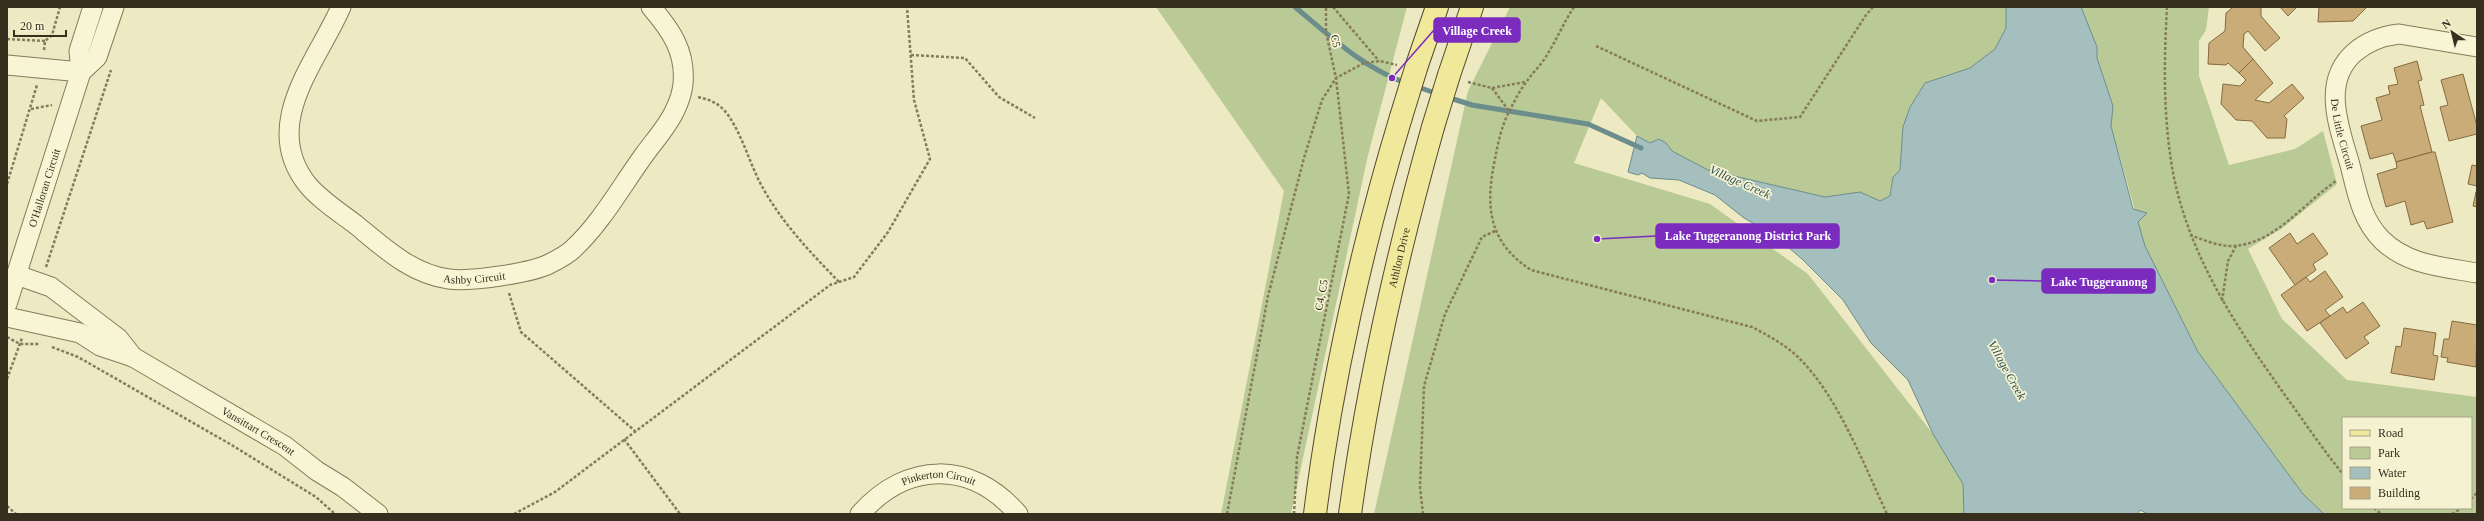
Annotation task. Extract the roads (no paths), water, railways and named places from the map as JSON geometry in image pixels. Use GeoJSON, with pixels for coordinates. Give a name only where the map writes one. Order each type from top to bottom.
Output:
{"type":"FeatureCollection","features":[{"type":"Feature","properties":{"kind":"main road"},"geometry":{"type":"LineString","coordinates":[[1315,514],[1336,390],[1360,271],[1401,116],[1437,7]]}},
{"type":"Feature","properties":{"kind":"main road","name":"Athllon Drive"},"geometry":{"type":"LineString","coordinates":[[1350,514],[1358,455],[1385,310],[1407,218],[1449,75],[1472,7]]}},
{"type":"Feature","properties":{"kind":"main road"},"geometry":{"type":"LineString","coordinates":[[1358,455],[1365,514]]}},
{"type":"Feature","properties":{"kind":"street","name":"O'Halloran Circuit"},"geometry":{"type":"LineString","coordinates":[[7,304],[82,72],[79,50],[93,7]]}},
{"type":"Feature","properties":{"kind":"street","name":"O'Halloran Circuit"},"geometry":{"type":"LineString","coordinates":[[82,72],[97,57],[114,7]]}},
{"type":"Feature","properties":{"kind":"street","name":"Ashby Circuit"},"geometry":{"type":"LineString","coordinates":[[342,7],[328,37],[296,92],[290,116],[291,152],[307,184],[398,259],[423,272],[448,279],[461,280],[522,272],[548,265],[571,251],[590,231],[674,112],[682,93],[682,61],[680,50],[668,26],[651,7]]}},
{"type":"Feature","properties":{"kind":"street","name":"De Little Circuit"},"geometry":{"type":"LineString","coordinates":[[2477,47],[2399,34],[2388,35],[2367,42],[2350,57],[2337,79],[2335,88],[2336,115],[2361,209],[2381,239],[2400,254],[2420,263],[2477,273]]}},
{"type":"Feature","properties":{"kind":"street"},"geometry":{"type":"LineString","coordinates":[[7,65],[82,72]]}},
{"type":"Feature","properties":{"kind":"street","name":"Vansittart Crescent"},"geometry":{"type":"LineString","coordinates":[[17,275],[51,287],[118,338],[133,357]]}},
{"type":"Feature","properties":{"kind":"street","name":"Vansittart Crescent"},"geometry":{"type":"LineString","coordinates":[[7,317],[80,333],[100,346],[133,357],[286,446],[317,471],[343,487],[378,514]]}},
{"type":"Feature","properties":{"kind":"street","name":"Pinkerton Circuit"},"geometry":{"type":"LineString","coordinates":[[860,514],[888,488],[912,477],[938,473],[976,480],[1004,498],[1018,514]]}},
{"type":"Feature","properties":{"kind":"water"},"geometry":{"type":"Polygon","coordinates":[[[2006,7],[2081,7],[2097,47],[2097,58],[2113,106],[2111,126],[2133,209],[2147,213],[2138,222],[2145,246],[2198,352],[2303,494],[2324,514],[2148,514],[2140,510],[2137,514],[1964,514],[1963,484],[1933,434],[1908,380],[1871,343],[1843,300],[1802,259],[1774,235],[1744,218],[1715,195],[1679,180],[1650,178],[1642,173],[1638,175],[1628,172],[1637,136],[1650,143],[1659,139],[1666,143],[1672,151],[1708,170],[1825,197],[1860,192],[1880,201],[1890,196],[1893,177],[1900,170],[1903,127],[1910,107],[1925,83],[1970,68],[1995,49],[2006,28],[2006,7]]]}},
{"type":"Feature","properties":{"kind":"waterway","name":"Village Creek"},"geometry":{"type":"LineString","coordinates":[[1295,7],[1334,40],[1361,60],[1390,77],[1406,83]]}},
{"type":"Feature","properties":{"kind":"waterway","name":"Village Creek"},"geometry":{"type":"LineString","coordinates":[[1415,86],[1438,94]]}},
{"type":"Feature","properties":{"kind":"waterway","name":"Village Creek"},"geometry":{"type":"LineString","coordinates":[[1447,97],[1472,105],[1588,124],[1641,148]]}},
{"type":"Feature","properties":{"kind":"place","name":"Village Creek"},"geometry":{"type":"Point","coordinates":[1392,78]}},
{"type":"Feature","properties":{"kind":"place","name":"Lake Tuggeranong District Park"},"geometry":{"type":"Point","coordinates":[1597,239]}},
{"type":"Feature","properties":{"kind":"place","name":"Lake Tuggeranong"},"geometry":{"type":"Point","coordinates":[1992,280]}}]}
